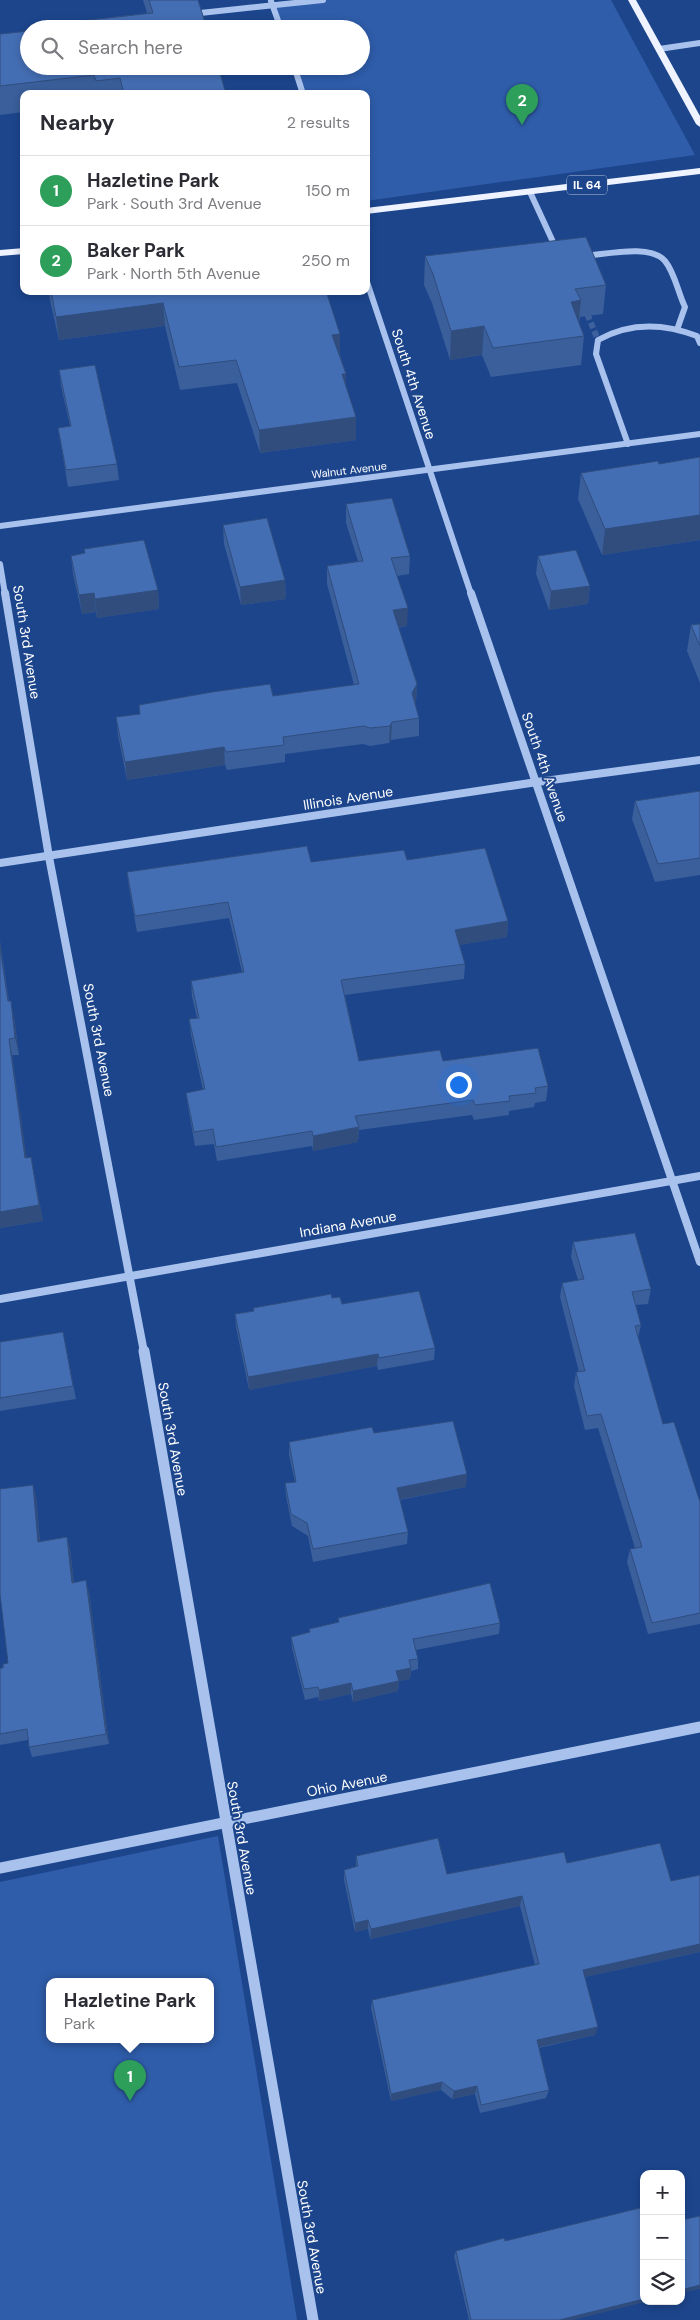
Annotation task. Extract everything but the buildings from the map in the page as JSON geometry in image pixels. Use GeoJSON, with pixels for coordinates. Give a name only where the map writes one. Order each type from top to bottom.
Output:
{"type":"FeatureCollection","features":[{"type":"Feature","properties":{"kind":"main road"},"geometry":{"type":"LineString","coordinates":[[632,0],[700,124]]}},
{"type":"Feature","properties":{"kind":"main road","name":"IL 64"},"geometry":{"type":"LineString","coordinates":[[370,211],[700,171]]}},
{"type":"Feature","properties":{"kind":"main road"},"geometry":{"type":"LineString","coordinates":[[0,253],[20,251]]}},
{"type":"Feature","properties":{"kind":"street"},"geometry":{"type":"LineString","coordinates":[[188,14],[272,3],[323,0]]}},
{"type":"Feature","properties":{"kind":"street"},"geometry":{"type":"LineString","coordinates":[[272,3],[278,20]]}},
{"type":"Feature","properties":{"kind":"street"},"geometry":{"type":"LineString","coordinates":[[660,49],[700,43]]}},
{"type":"Feature","properties":{"kind":"street"},"geometry":{"type":"LineString","coordinates":[[297,75],[303,90]]}},
{"type":"Feature","properties":{"kind":"street"},"geometry":{"type":"LineString","coordinates":[[530,192],[554,244],[564,256]]}},
{"type":"Feature","properties":{"kind":"street"},"geometry":{"type":"LineString","coordinates":[[574,256],[594,256],[628,251],[653,253],[664,259],[684,307],[678,327]]}},
{"type":"Feature","properties":{"kind":"street","name":"South 4th Avenue"},"geometry":{"type":"LineString","coordinates":[[370,292],[700,1262]]}},
{"type":"Feature","properties":{"kind":"street"},"geometry":{"type":"LineString","coordinates":[[628,444],[596,354],[598,340],[612,330],[651,325],[678,327],[697,336],[700,342]]}},
{"type":"Feature","properties":{"kind":"street","name":"Walnut Avenue"},"geometry":{"type":"LineString","coordinates":[[0,526],[700,434]]}},
{"type":"Feature","properties":{"kind":"street","name":"South 3rd Avenue"},"geometry":{"type":"LineString","coordinates":[[0,564],[49,857],[131,1276],[313,2320]]}},
{"type":"Feature","properties":{"kind":"street","name":"Illinois Avenue"},"geometry":{"type":"LineString","coordinates":[[0,863],[537,782],[700,760]]}},
{"type":"Feature","properties":{"kind":"street","name":"Indiana Avenue"},"geometry":{"type":"LineString","coordinates":[[0,1299],[700,1176]]}},
{"type":"Feature","properties":{"kind":"street","name":"Ohio Avenue"},"geometry":{"type":"LineString","coordinates":[[0,1868],[700,1727]]}},
{"type":"Feature","properties":{"kind":"shaded area"},"geometry":{"type":"Polygon","coordinates":[[[323,0],[611,0],[695,155],[370,200],[370,90],[302,90],[297,75],[370,75],[370,20],[278,20],[273,5],[323,0]]]}},
{"type":"Feature","properties":{"kind":"shaded area"},"geometry":{"type":"Polygon","coordinates":[[[218,1836],[297,2320],[0,2320],[0,1882],[218,1836]]]}},
{"type":"Feature","properties":{"kind":"tunnel"},"geometry":{"type":"LineString","coordinates":[[584,306],[598,340]]}},
{"type":"Feature","properties":{"kind":"place","name":"Baker Park"},"geometry":{"type":"Point","coordinates":[522,125]}},
{"type":"Feature","properties":{"kind":"place","name":"Hazletine Park"},"geometry":{"type":"Point","coordinates":[130,2101]}}]}
